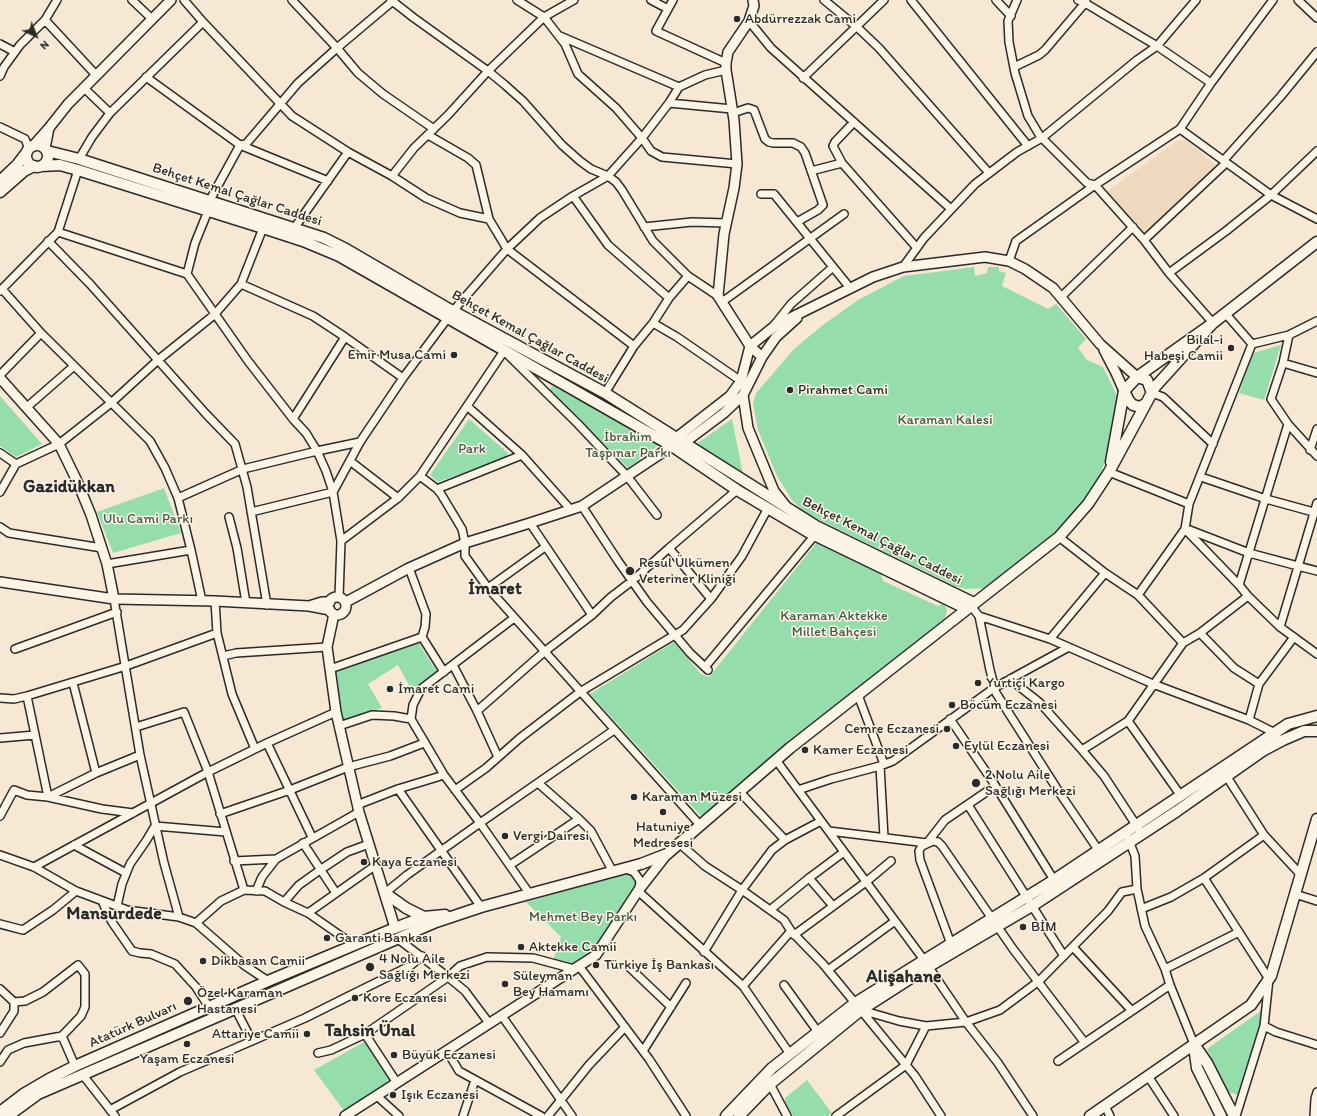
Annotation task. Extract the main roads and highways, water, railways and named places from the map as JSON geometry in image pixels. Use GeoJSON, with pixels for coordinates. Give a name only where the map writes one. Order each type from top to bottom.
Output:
{"type":"FeatureCollection","features":[{"type":"Feature","properties":{"kind":"main road"},"geometry":{"type":"LineString","coordinates":[[0,181],[17,165],[30,149],[38,145],[46,150],[48,158],[47,161],[24,171],[0,192]]}},
{"type":"Feature","properties":{"kind":"main road"},"geometry":{"type":"LineString","coordinates":[[30,149],[26,156],[28,162],[38,166]]}},
{"type":"Feature","properties":{"kind":"main road","name":"Behçet Kemal Çağlar Caddesi"},"geometry":{"type":"LineString","coordinates":[[46,150],[79,159],[209,206],[339,256],[450,315],[604,393],[677,442],[816,526],[971,606]]}},
{"type":"Feature","properties":{"kind":"main road","name":"Behçet Kemal Çağlar Caddesi"},"geometry":{"type":"LineString","coordinates":[[38,166],[60,165],[294,228],[324,238],[346,249],[504,351],[677,442],[737,490],[815,535],[971,606]]}},
{"type":"Feature","properties":{"kind":"main road"},"geometry":{"type":"LineString","coordinates":[[1109,472],[1124,391],[1137,377],[1213,323],[1317,242]]}},
{"type":"Feature","properties":{"kind":"main road"},"geometry":{"type":"LineString","coordinates":[[463,913],[530,893],[641,864],[667,854],[680,844],[776,760],[1060,537],[1088,504],[1109,472],[1155,387],[1213,323]]}},
{"type":"Feature","properties":{"kind":"main road"},"geometry":{"type":"LineString","coordinates":[[1137,377],[1147,380],[1152,393]]}},
{"type":"Feature","properties":{"kind":"main road"},"geometry":{"type":"LineString","coordinates":[[1124,391],[1129,401],[1133,405],[1140,407],[1145,404]]}},
{"type":"Feature","properties":{"kind":"main road"},"geometry":{"type":"LineString","coordinates":[[1139,829],[1227,777],[1264,750],[1279,736],[1288,724],[1317,716]]}},
{"type":"Feature","properties":{"kind":"main road"},"geometry":{"type":"LineString","coordinates":[[926,964],[951,944],[995,922],[1032,906],[1139,829],[1181,796],[1279,736],[1304,731],[1317,731]]}},
{"type":"Feature","properties":{"kind":"main road"},"geometry":{"type":"LineString","coordinates":[[1090,1116],[1251,1005],[1271,976],[1317,819]]}},
{"type":"Feature","properties":{"kind":"main road"},"geometry":{"type":"LineString","coordinates":[[726,1116],[772,1068],[818,1032],[995,922],[1027,897],[1054,880],[1101,855]]}},
{"type":"Feature","properties":{"kind":"main road"},"geometry":{"type":"LineString","coordinates":[[385,893],[406,908],[436,922]]}},
{"type":"Feature","properties":{"kind":"main road","name":"Atatürk Bulvarı"},"geometry":{"type":"LineString","coordinates":[[8,1116],[38,1094],[79,1070],[209,1007],[354,945],[424,917],[463,913]]}},
{"type":"Feature","properties":{"kind":"main road","name":"Atatürk Bulvarı"},"geometry":{"type":"LineString","coordinates":[[0,1112],[25,1093],[49,1079],[79,1070],[235,1008],[436,922],[463,913]]}},
{"type":"Feature","properties":{"kind":"main road"},"geometry":{"type":"LineString","coordinates":[[395,928],[398,939]]}},
{"type":"Feature","properties":{"kind":"main road"},"geometry":{"type":"LineString","coordinates":[[739,1116],[770,1084],[858,1006]]}},
{"type":"Feature","properties":{"kind":"main road"},"geometry":{"type":"LineString","coordinates":[[1194,1044],[1197,1068],[1220,1116]]}},
{"type":"Feature","properties":{"kind":"main road"},"geometry":{"type":"LineString","coordinates":[[1194,1044],[1208,1064],[1235,1116]]}},
{"type":"Feature","properties":{"kind":"place","name":"Abdürrezzak Cami"},"geometry":{"type":"Point","coordinates":[737,19]}},
{"type":"Feature","properties":{"kind":"place","name":"Bilal-i Habeşi Camii"},"geometry":{"type":"Point","coordinates":[1231,348]}},
{"type":"Feature","properties":{"kind":"place","name":"Emir Musa Cami"},"geometry":{"type":"Point","coordinates":[454,355]}},
{"type":"Feature","properties":{"kind":"place","name":"Pirahmet Cami"},"geometry":{"type":"Point","coordinates":[790,390]}},
{"type":"Feature","properties":{"kind":"place","name":"Resul Ülkümen Veteriner Kliniği"},"geometry":{"type":"Point","coordinates":[630,571]}},
{"type":"Feature","properties":{"kind":"place","name":"Yurtiçi Kargo"},"geometry":{"type":"Point","coordinates":[978,683]}},
{"type":"Feature","properties":{"kind":"place","name":"İmaret Cami"},"geometry":{"type":"Point","coordinates":[390,689]}},
{"type":"Feature","properties":{"kind":"place","name":"Böcüm Eczanesi"},"geometry":{"type":"Point","coordinates":[952,705]}},
{"type":"Feature","properties":{"kind":"place","name":"Cemre Eczanesi"},"geometry":{"type":"Point","coordinates":[947,729]}},
{"type":"Feature","properties":{"kind":"place","name":"Eylül Eczanesi"},"geometry":{"type":"Point","coordinates":[956,746]}},
{"type":"Feature","properties":{"kind":"place","name":"Kamer Eczanesi"},"geometry":{"type":"Point","coordinates":[805,750]}},
{"type":"Feature","properties":{"kind":"place","name":"2 Nolu Aile Sağlığı Merkezi"},"geometry":{"type":"Point","coordinates":[976,783]}},
{"type":"Feature","properties":{"kind":"place","name":"Karaman Müzesi"},"geometry":{"type":"Point","coordinates":[634,797]}},
{"type":"Feature","properties":{"kind":"place","name":"Hatuniye Medresesi"},"geometry":{"type":"Point","coordinates":[663,812]}},
{"type":"Feature","properties":{"kind":"place","name":"Vergi Dairesi"},"geometry":{"type":"Point","coordinates":[505,836]}},
{"type":"Feature","properties":{"kind":"place","name":"Kaya Eczanesi"},"geometry":{"type":"Point","coordinates":[364,862]}},
{"type":"Feature","properties":{"kind":"place","name":"BİM"},"geometry":{"type":"Point","coordinates":[1023,927]}},
{"type":"Feature","properties":{"kind":"place","name":"Garanti Bankası"},"geometry":{"type":"Point","coordinates":[327,938]}},
{"type":"Feature","properties":{"kind":"place","name":"Aktekke Camii"},"geometry":{"type":"Point","coordinates":[521,947]}},
{"type":"Feature","properties":{"kind":"place","name":"Dikbasan Camii"},"geometry":{"type":"Point","coordinates":[203,961]}},
{"type":"Feature","properties":{"kind":"place","name":"Türkiye İş Bankası"},"geometry":{"type":"Point","coordinates":[596,965]}},
{"type":"Feature","properties":{"kind":"place","name":"4 Nolu Aile Sağlığı Merkezi"},"geometry":{"type":"Point","coordinates":[370,967]}},
{"type":"Feature","properties":{"kind":"place","name":"Süleyman Bey Hamamı"},"geometry":{"type":"Point","coordinates":[505,984]}},
{"type":"Feature","properties":{"kind":"place","name":"Kore Eczanesi"},"geometry":{"type":"Point","coordinates":[355,998]}},
{"type":"Feature","properties":{"kind":"place","name":"Özel Karaman Hastanesi"},"geometry":{"type":"Point","coordinates":[188,1001]}},
{"type":"Feature","properties":{"kind":"place","name":"Attariye Camii"},"geometry":{"type":"Point","coordinates":[307,1034]}},
{"type":"Feature","properties":{"kind":"place","name":"Yaşam Eczanesi"},"geometry":{"type":"Point","coordinates":[187,1044]}},
{"type":"Feature","properties":{"kind":"place","name":"Büyük Eczanesi"},"geometry":{"type":"Point","coordinates":[394,1055]}},
{"type":"Feature","properties":{"kind":"place","name":"Işık Eczanesi"},"geometry":{"type":"Point","coordinates":[393,1095]}},
{"type":"Feature","properties":{"kind":"district","name":"Gazidükkan"},"geometry":{"type":"Point","coordinates":[69,487]}},
{"type":"Feature","properties":{"kind":"district","name":"İmaret"},"geometry":{"type":"Point","coordinates":[495,589]}},
{"type":"Feature","properties":{"kind":"district","name":"Mansurdede"},"geometry":{"type":"Point","coordinates":[114,914]}},
{"type":"Feature","properties":{"kind":"district","name":"Alişahane"},"geometry":{"type":"Point","coordinates":[904,977]}},
{"type":"Feature","properties":{"kind":"district","name":"Tahsin Ünal"},"geometry":{"type":"Point","coordinates":[370,1031]}},
{"type":"Feature","properties":{"kind":"park label","name":"Karaman Kalesi"},"geometry":{"type":"Point","coordinates":[945,420]}},
{"type":"Feature","properties":{"kind":"park label","name":"İbrahim Taşpınar Parkı"},"geometry":{"type":"Point","coordinates":[628,446]}},
{"type":"Feature","properties":{"kind":"park label","name":"Park"},"geometry":{"type":"Point","coordinates":[472,449]}},
{"type":"Feature","properties":{"kind":"park label","name":"Ulu Cami Parkı"},"geometry":{"type":"Point","coordinates":[148,519]}},
{"type":"Feature","properties":{"kind":"park label","name":"Karaman Aktekke Millet Bahçesi"},"geometry":{"type":"Point","coordinates":[834,624]}},
{"type":"Feature","properties":{"kind":"park label","name":"Mehmet Bey Parkı"},"geometry":{"type":"Point","coordinates":[583,917]}}]}
